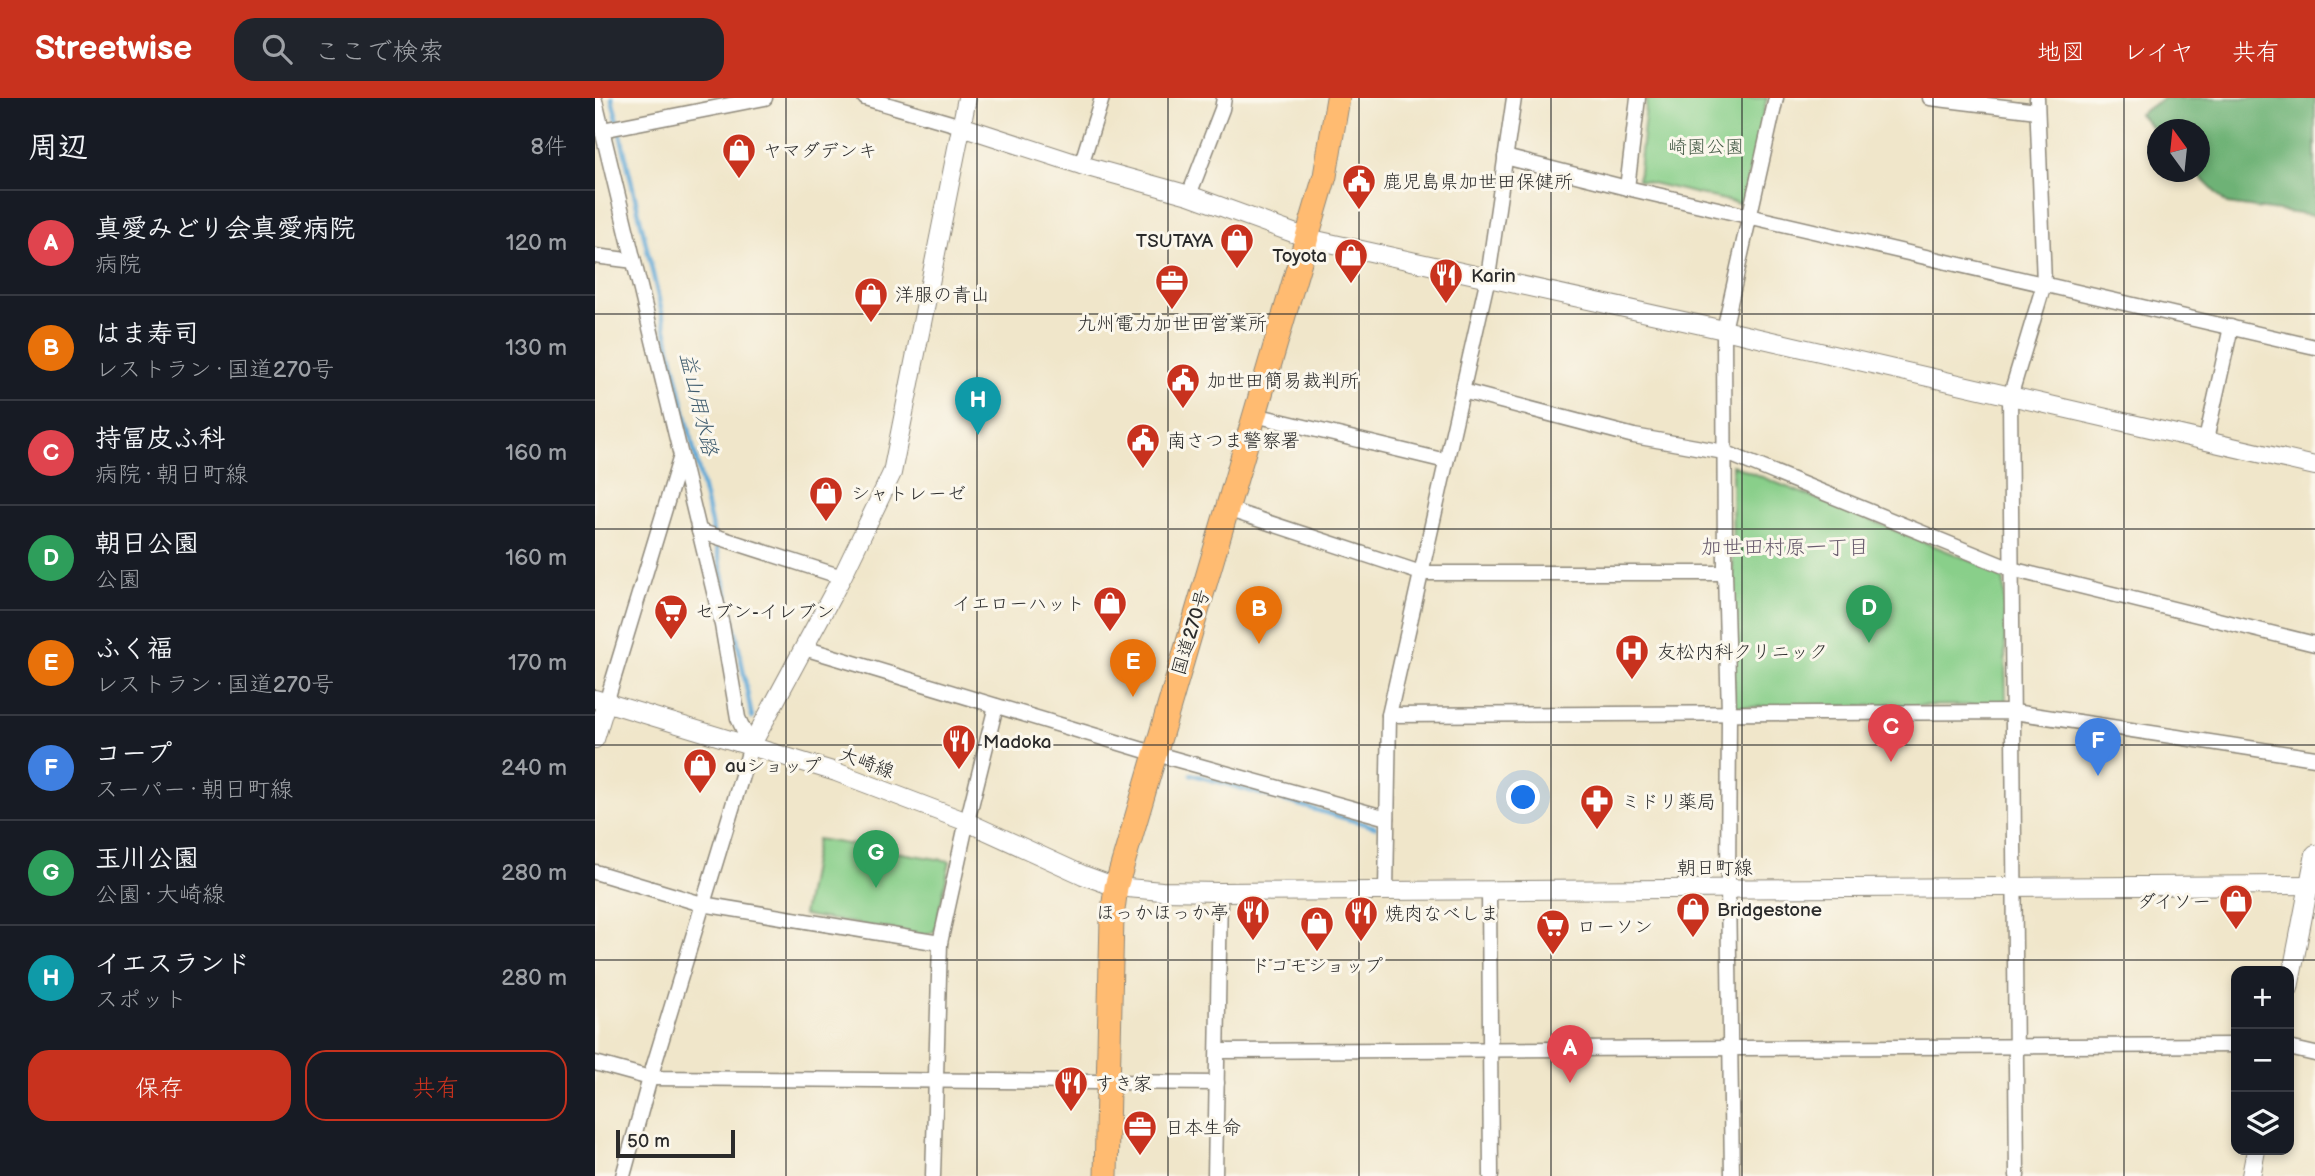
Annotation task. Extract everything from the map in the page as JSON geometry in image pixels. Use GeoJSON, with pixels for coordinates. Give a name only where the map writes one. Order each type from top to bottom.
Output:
{"type":"FeatureCollection","features":[{"type":"Feature","properties":{"kind":"highway","name":"国道270号"},"geometry":{"type":"LineString","coordinates":[[1106,1176],[1112,918],[1116,887],[1153,753],[1325,176],[1338,98]]}},
{"type":"Feature","properties":{"kind":"street"},"geometry":{"type":"LineString","coordinates":[[602,130],[631,122],[765,98]]}},
{"type":"Feature","properties":{"kind":"street"},"geometry":{"type":"LineString","coordinates":[[865,98],[881,100],[1081,165],[1189,195],[1307,238],[1724,330],[2315,466]]}},
{"type":"Feature","properties":{"kind":"street"},"geometry":{"type":"LineString","coordinates":[[623,1176],[751,746],[842,577],[892,473],[967,98]]}},
{"type":"Feature","properties":{"kind":"street"},"geometry":{"type":"LineString","coordinates":[[1081,165],[1102,98]]}},
{"type":"Feature","properties":{"kind":"street"},"geometry":{"type":"LineString","coordinates":[[1189,195],[1224,98]]}},
{"type":"Feature","properties":{"kind":"street"},"geometry":{"type":"LineString","coordinates":[[1387,891],[1389,715],[1488,277],[1514,98]]}},
{"type":"Feature","properties":{"kind":"street"},"geometry":{"type":"LineString","coordinates":[[1627,188],[1638,98]]}},
{"type":"Feature","properties":{"kind":"street"},"geometry":{"type":"LineString","coordinates":[[1732,1176],[1724,330],[1776,98]]}},
{"type":"Feature","properties":{"kind":"street"},"geometry":{"type":"LineString","coordinates":[[1930,98],[2037,105],[2044,284],[2010,397],[2017,1176]]}},
{"type":"Feature","properties":{"kind":"street"},"geometry":{"type":"LineString","coordinates":[[595,101],[722,625],[738,718],[751,746]]}},
{"type":"Feature","properties":{"kind":"street"},"geometry":{"type":"LineString","coordinates":[[1505,157],[1749,217],[2315,348]]}},
{"type":"Feature","properties":{"kind":"street"},"geometry":{"type":"LineString","coordinates":[[595,256],[634,261]]}},
{"type":"Feature","properties":{"kind":"street"},"geometry":{"type":"LineString","coordinates":[[2206,440],[2231,327]]}},
{"type":"Feature","properties":{"kind":"street"},"geometry":{"type":"LineString","coordinates":[[1462,391],[1634,436],[1724,452],[2011,569],[2315,644]]}},
{"type":"Feature","properties":{"kind":"street"},"geometry":{"type":"LineString","coordinates":[[1255,415],[1446,461]]}},
{"type":"Feature","properties":{"kind":"street"},"geometry":{"type":"LineString","coordinates":[[595,740],[600,701],[681,458]]}},
{"type":"Feature","properties":{"kind":"street"},"geometry":{"type":"LineString","coordinates":[[1227,509],[1421,573],[1725,573]]}},
{"type":"Feature","properties":{"kind":"street"},"geometry":{"type":"LineString","coordinates":[[699,531],[842,577]]}},
{"type":"Feature","properties":{"kind":"street"},"geometry":{"type":"LineString","coordinates":[[804,648],[1153,753],[1387,818]]}},
{"type":"Feature","properties":{"kind":"street","name":"大崎線"},"geometry":{"type":"LineString","coordinates":[[600,701],[836,772],[967,822],[1083,875],[1116,887]]}},
{"type":"Feature","properties":{"kind":"street"},"geometry":{"type":"LineString","coordinates":[[933,1176],[940,943],[996,706]]}},
{"type":"Feature","properties":{"kind":"street"},"geometry":{"type":"LineString","coordinates":[[1389,715],[2014,712],[2315,758]]}},
{"type":"Feature","properties":{"kind":"street"},"geometry":{"type":"LineString","coordinates":[[2294,966],[2312,885],[2315,854]]}},
{"type":"Feature","properties":{"kind":"street"},"geometry":{"type":"LineString","coordinates":[[595,872],[702,904],[940,943]]}},
{"type":"Feature","properties":{"kind":"street","name":"朝日町線"},"geometry":{"type":"LineString","coordinates":[[1116,887],[1162,891],[1387,891],[2312,885]]}},
{"type":"Feature","properties":{"kind":"street"},"geometry":{"type":"LineString","coordinates":[[1489,890],[1492,1176]]}},
{"type":"Feature","properties":{"kind":"street"},"geometry":{"type":"LineString","coordinates":[[1216,1176],[1220,891]]}},
{"type":"Feature","properties":{"kind":"street"},"geometry":{"type":"LineString","coordinates":[[1218,1051],[2231,1045]]}},
{"type":"Feature","properties":{"kind":"street"},"geometry":{"type":"LineString","coordinates":[[2294,1049],[2315,1054]]}},
{"type":"Feature","properties":{"kind":"street"},"geometry":{"type":"LineString","coordinates":[[595,1063],[650,1078],[1217,1083]]}},
{"type":"Feature","properties":{"kind":"street"},"geometry":{"type":"LineString","coordinates":[[2251,1176],[2255,1155]]}},
{"type":"Feature","properties":{"kind":"green space","name":"崎園公園"},"geometry":{"type":"Polygon","coordinates":[[[1647,98],[1767,98],[1742,204],[1638,180],[1647,98]]]}},
{"type":"Feature","properties":{"kind":"green space"},"geometry":{"type":"Polygon","coordinates":[[[2164,98],[2315,98],[2315,216],[2227,204],[2205,182],[2210,182],[2210,119],[2147,119],[2147,122],[2139,114],[2164,98]]]}},
{"type":"Feature","properties":{"kind":"green space"},"geometry":{"type":"Polygon","coordinates":[[[1732,465],[1997,571],[2004,582],[2006,705],[1734,707],[1732,465]]]}},
{"type":"Feature","properties":{"kind":"green space"},"geometry":{"type":"Polygon","coordinates":[[[817,839],[950,861],[935,931],[926,935],[803,915],[817,839]]]}},
{"type":"Feature","properties":{"kind":"waterway","name":"益山用水路"},"geometry":{"type":"LineString","coordinates":[[612,98],[713,532]]}},
{"type":"Feature","properties":{"kind":"waterway","name":"益山用水路"},"geometry":{"type":"LineString","coordinates":[[715,540],[752,718]]}},
{"type":"Feature","properties":{"kind":"waterway"},"geometry":{"type":"LineString","coordinates":[[1191,774],[1375,827]]}},
{"type":"Feature","properties":{"kind":"place","name":"ヤマダデンキ"},"geometry":{"type":"Point","coordinates":[739,180]}},
{"type":"Feature","properties":{"kind":"place","name":"鹿児島県加世田保健所"},"geometry":{"type":"Point","coordinates":[1359,211]}},
{"type":"Feature","properties":{"kind":"place","name":"TSUTAYA"},"geometry":{"type":"Point","coordinates":[1237,270]}},
{"type":"Feature","properties":{"kind":"place","name":"Toyota"},"geometry":{"type":"Point","coordinates":[1351,285]}},
{"type":"Feature","properties":{"kind":"place","name":"Karin"},"geometry":{"type":"Point","coordinates":[1446,305]}},
{"type":"Feature","properties":{"kind":"place","name":"九州電力加世田営業所"},"geometry":{"type":"Point","coordinates":[1172,311]}},
{"type":"Feature","properties":{"kind":"place","name":"洋服の青山"},"geometry":{"type":"Point","coordinates":[871,324]}},
{"type":"Feature","properties":{"kind":"place","name":"加世田簡易裁判所"},"geometry":{"type":"Point","coordinates":[1183,410]}},
{"type":"Feature","properties":{"kind":"place","name":"イエスランド"},"geometry":{"type":"Point","coordinates":[978,435]}},
{"type":"Feature","properties":{"kind":"place","name":"南さつま警察署"},"geometry":{"type":"Point","coordinates":[1143,470]}},
{"type":"Feature","properties":{"kind":"place","name":"シャトレーゼ"},"geometry":{"type":"Point","coordinates":[826,523]}},
{"type":"Feature","properties":{"kind":"place","name":"イエローハット"},"geometry":{"type":"Point","coordinates":[1110,633]}},
{"type":"Feature","properties":{"kind":"place","name":"セブン-イレブン"},"geometry":{"type":"Point","coordinates":[671,641]}},
{"type":"Feature","properties":{"kind":"place","name":"朝日公園"},"geometry":{"type":"Point","coordinates":[1869,643]}},
{"type":"Feature","properties":{"kind":"place","name":"はま寿司"},"geometry":{"type":"Point","coordinates":[1259,644]}},
{"type":"Feature","properties":{"kind":"place","name":"友松内科クリニック"},"geometry":{"type":"Point","coordinates":[1632,681]}},
{"type":"Feature","properties":{"kind":"place","name":"ふく福"},"geometry":{"type":"Point","coordinates":[1133,697]}},
{"type":"Feature","properties":{"kind":"place","name":"持冨皮ふ科"},"geometry":{"type":"Point","coordinates":[1891,762]}},
{"type":"Feature","properties":{"kind":"place","name":"Madoka"},"geometry":{"type":"Point","coordinates":[959,771]}},
{"type":"Feature","properties":{"kind":"place","name":"コープ"},"geometry":{"type":"Point","coordinates":[2098,776]}},
{"type":"Feature","properties":{"kind":"place","name":"auショップ"},"geometry":{"type":"Point","coordinates":[700,795]}},
{"type":"Feature","properties":{"kind":"place","name":"ミドリ薬局"},"geometry":{"type":"Point","coordinates":[1597,831]}},
{"type":"Feature","properties":{"kind":"place","name":"玉川公園"},"geometry":{"type":"Point","coordinates":[876,888]}},
{"type":"Feature","properties":{"kind":"place","name":"ダイソー"},"geometry":{"type":"Point","coordinates":[2236,931]}},
{"type":"Feature","properties":{"kind":"place","name":"Bridgestone"},"geometry":{"type":"Point","coordinates":[1693,939]}},
{"type":"Feature","properties":{"kind":"place","name":"ほっかほっか亭"},"geometry":{"type":"Point","coordinates":[1253,942]}},
{"type":"Feature","properties":{"kind":"place","name":"焼肉なべしま"},"geometry":{"type":"Point","coordinates":[1361,943]}},
{"type":"Feature","properties":{"kind":"place","name":"ドコモショップ"},"geometry":{"type":"Point","coordinates":[1317,953]}},
{"type":"Feature","properties":{"kind":"place","name":"ローソン"},"geometry":{"type":"Point","coordinates":[1553,956]}},
{"type":"Feature","properties":{"kind":"place","name":"真愛みどり会真愛病院"},"geometry":{"type":"Point","coordinates":[1570,1083]}},
{"type":"Feature","properties":{"kind":"place","name":"すき家"},"geometry":{"type":"Point","coordinates":[1071,1113]}},
{"type":"Feature","properties":{"kind":"place","name":"日本生命"},"geometry":{"type":"Point","coordinates":[1140,1157]}},
{"type":"Feature","properties":{"kind":"district","name":"加世田村原一丁目"},"geometry":{"type":"Point","coordinates":[1785,547]}}]}
